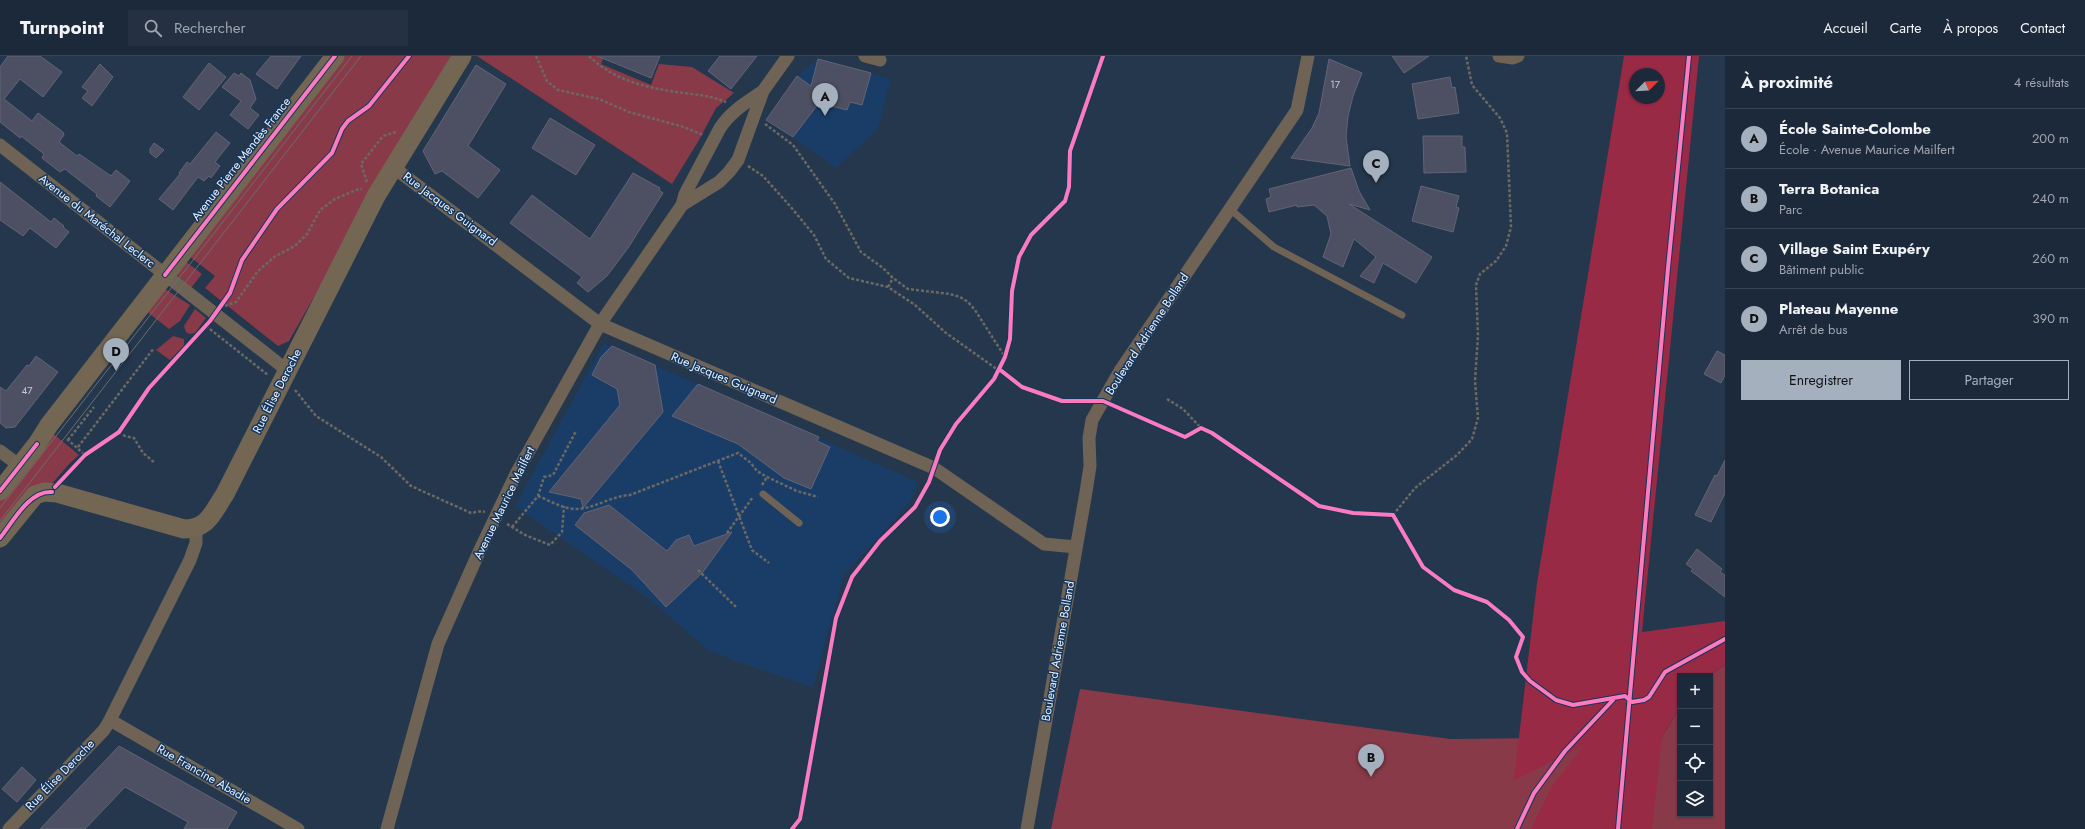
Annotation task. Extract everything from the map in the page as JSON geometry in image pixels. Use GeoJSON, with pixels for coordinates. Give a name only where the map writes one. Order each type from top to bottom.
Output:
{"type":"FeatureCollection","features":[{"type":"Feature","properties":{"kind":"main road","name":"Avenue Pierre Mendès France"},"geometry":{"type":"LineString","coordinates":[[0,491],[335,56]]}},
{"type":"Feature","properties":{"kind":"main road","name":"Rue Élise Deroche"},"geometry":{"type":"LineString","coordinates":[[196,529],[205,524],[225,494],[376,196],[462,56]]}},
{"type":"Feature","properties":{"kind":"main road"},"geometry":{"type":"LineString","coordinates":[[0,538],[35,495],[44,492],[57,493],[184,529],[196,529]]}},
{"type":"Feature","properties":{"kind":"street","name":"Avenue Maurice Mailfert"},"geometry":{"type":"LineString","coordinates":[[682,205],[720,182],[738,160],[763,91],[788,56]]}},
{"type":"Feature","properties":{"kind":"street"},"geometry":{"type":"LineString","coordinates":[[865,56],[880,60]]}},
{"type":"Feature","properties":{"kind":"street","name":"Boulevard Adrienne Bolland"},"geometry":{"type":"LineString","coordinates":[[1027,829],[1090,466],[1089,438],[1092,420],[1120,371],[1297,110],[1308,56]]}},
{"type":"Feature","properties":{"kind":"street"},"geometry":{"type":"LineString","coordinates":[[1499,56],[1513,58],[1518,56]]}},
{"type":"Feature","properties":{"kind":"street","name":"Avenue Maurice Mailfert"},"geometry":{"type":"LineString","coordinates":[[387,829],[438,644],[516,474],[600,324],[682,205],[685,194],[727,118],[738,108],[763,91]]}},
{"type":"Feature","properties":{"kind":"street","name":"Avenue du Maréchal Leclerc"},"geometry":{"type":"LineString","coordinates":[[0,145],[215,315],[284,378]]}},
{"type":"Feature","properties":{"kind":"street","name":"Rue Jacques Guignard"},"geometry":{"type":"LineString","coordinates":[[393,167],[600,324],[934,468],[1044,544],[1076,547]]}},
{"type":"Feature","properties":{"kind":"street"},"geometry":{"type":"LineString","coordinates":[[0,451],[20,466]]}},
{"type":"Feature","properties":{"kind":"street","name":"Rue Élise Deroche"},"geometry":{"type":"LineString","coordinates":[[9,829],[104,730],[190,560],[196,544],[196,529]]}},
{"type":"Feature","properties":{"kind":"street","name":"Rue Francine Abadie"},"geometry":{"type":"LineString","coordinates":[[110,720],[298,829]]}},
{"type":"Feature","properties":{"kind":"lane"},"geometry":{"type":"LineString","coordinates":[[1230,208],[1274,247],[1402,315]]}},
{"type":"Feature","properties":{"kind":"lane"},"geometry":{"type":"LineString","coordinates":[[763,494],[799,523]]}},
{"type":"Feature","properties":{"kind":"path"},"geometry":{"type":"LineString","coordinates":[[536,56],[547,81],[558,90],[599,99],[629,112],[684,126],[700,133],[714,143]]}},
{"type":"Feature","properties":{"kind":"path"},"geometry":{"type":"LineString","coordinates":[[589,56],[597,64],[622,78],[647,88],[706,96],[738,108]]}},
{"type":"Feature","properties":{"kind":"path"},"geometry":{"type":"LineString","coordinates":[[1393,515],[1415,488],[1457,455],[1472,439],[1478,418],[1475,381],[1478,336],[1476,285],[1480,274],[1496,261],[1506,246],[1511,227],[1507,133],[1497,113],[1472,85],[1466,56]]}},
{"type":"Feature","properties":{"kind":"path"},"geometry":{"type":"LineString","coordinates":[[753,117],[776,131],[793,145],[835,204],[861,252],[908,289],[950,294],[960,297],[968,302],[975,310],[1005,357]]}},
{"type":"Feature","properties":{"kind":"path"},"geometry":{"type":"LineString","coordinates":[[227,305],[236,302],[258,271],[274,257],[295,246],[307,234],[320,210],[335,199],[356,190],[370,189],[363,176],[361,164],[383,136],[393,132],[398,132]]}},
{"type":"Feature","properties":{"kind":"path"},"geometry":{"type":"LineString","coordinates":[[738,160],[763,176],[790,206],[814,235],[826,260],[849,278],[888,288],[915,305],[946,332],[1022,387],[1062,401],[1103,401],[1185,437],[1201,428]]}},
{"type":"Feature","properties":{"kind":"path"},"geometry":{"type":"LineString","coordinates":[[888,288],[893,278]]}},
{"type":"Feature","properties":{"kind":"path"},"geometry":{"type":"LineString","coordinates":[[202,330],[227,298]]}},
{"type":"Feature","properties":{"kind":"path"},"geometry":{"type":"LineString","coordinates":[[206,326],[284,378],[302,397],[316,416],[381,457],[411,486],[471,514],[482,511],[550,545],[562,532],[564,506]]}},
{"type":"Feature","properties":{"kind":"path"},"geometry":{"type":"LineString","coordinates":[[78,447],[154,348]]}},
{"type":"Feature","properties":{"kind":"path"},"geometry":{"type":"LineString","coordinates":[[1167,399],[1183,409],[1201,428],[1241,451],[1320,506],[1353,513],[1393,515]]}},
{"type":"Feature","properties":{"kind":"path"},"geometry":{"type":"LineString","coordinates":[[85,455],[78,447],[67,439],[94,407]]}},
{"type":"Feature","properties":{"kind":"path"},"geometry":{"type":"LineString","coordinates":[[113,436],[119,432],[123,426]]}},
{"type":"Feature","properties":{"kind":"path"},"geometry":{"type":"LineString","coordinates":[[512,527],[538,496],[544,477],[553,475],[576,431]]}},
{"type":"Feature","properties":{"kind":"path"},"geometry":{"type":"LineString","coordinates":[[119,432],[125,436],[134,438],[143,453],[155,463]]}},
{"type":"Feature","properties":{"kind":"path"},"geometry":{"type":"LineString","coordinates":[[80,460],[91,451]]}},
{"type":"Feature","properties":{"kind":"path"},"geometry":{"type":"LineString","coordinates":[[538,496],[564,506],[583,508],[620,495],[630,495],[738,453],[751,463],[757,471],[767,477],[797,491],[818,497]]}},
{"type":"Feature","properties":{"kind":"path"},"geometry":{"type":"LineString","coordinates":[[718,461],[752,550],[769,563]]}},
{"type":"Feature","properties":{"kind":"path"},"geometry":{"type":"LineString","coordinates":[[727,534],[767,477]]}},
{"type":"Feature","properties":{"kind":"path"},"geometry":{"type":"LineString","coordinates":[[1393,515],[1423,568],[1454,590],[1486,602],[1523,637],[1516,657],[1522,672],[1530,681],[1556,700],[1573,705],[1613,700],[1620,697]]}},
{"type":"Feature","properties":{"kind":"path"},"geometry":{"type":"LineString","coordinates":[[698,570],[736,607]]}},
{"type":"Feature","properties":{"kind":"shaded area"},"geometry":{"type":"Polygon","coordinates":[[[344,56],[451,56],[289,341],[278,346],[205,288],[215,276],[189,256],[344,56]]]}},
{"type":"Feature","properties":{"kind":"shaded area"},"geometry":{"type":"Polygon","coordinates":[[[477,56],[604,56],[601,64],[651,85],[659,64],[692,67],[734,93],[716,108],[699,140],[672,184],[477,56]]]}},
{"type":"Feature","properties":{"kind":"shaded area"},"geometry":{"type":"Polygon","coordinates":[[[1624,56],[1699,56],[1642,632],[1725,621],[1725,665],[1713,673],[1677,673],[1677,712],[1662,737],[1652,829],[1531,829],[1551,788],[1583,746],[1514,780],[1537,583],[1624,56]]]}},
{"type":"Feature","properties":{"kind":"shaded area"},"geometry":{"type":"Polygon","coordinates":[[[818,59],[891,79],[878,129],[835,168],[827,160],[766,120],[797,76],[818,59]]]}},
{"type":"Feature","properties":{"kind":"shaded area"},"geometry":{"type":"Polygon","coordinates":[[[185,261],[202,274],[191,288],[177,275],[185,261]]]}},
{"type":"Feature","properties":{"kind":"shaded area"},"geometry":{"type":"Polygon","coordinates":[[[165,289],[190,305],[180,321],[169,329],[145,310],[165,289]]]}},
{"type":"Feature","properties":{"kind":"shaded area"},"geometry":{"type":"Polygon","coordinates":[[[195,309],[206,318],[195,333],[189,334],[186,332],[184,326],[195,309]]]}},
{"type":"Feature","properties":{"kind":"shaded area"},"geometry":{"type":"Polygon","coordinates":[[[173,336],[184,339],[184,346],[170,360],[156,350],[173,336]]]}},
{"type":"Feature","properties":{"kind":"shaded area"},"geometry":{"type":"Polygon","coordinates":[[[604,343],[918,482],[911,501],[844,575],[813,687],[708,650],[651,600],[515,506],[604,343]]]}},
{"type":"Feature","properties":{"kind":"shaded area"},"geometry":{"type":"Polygon","coordinates":[[[50,431],[79,455],[50,486],[0,530],[0,499],[50,431]]]}},
{"type":"Feature","properties":{"kind":"shaded area"},"geometry":{"type":"Polygon","coordinates":[[[1725,665],[1725,829],[1051,829],[1080,689],[1450,739],[1662,737],[1677,712],[1677,817],[1713,817],[1713,673],[1725,665]]]}},
{"type":"Feature","properties":{"kind":"building"},"geometry":{"type":"Polygon","coordinates":[[[8,56],[40,56],[62,72],[43,97],[20,79],[4,99],[32,121],[38,113],[63,132],[64,135],[59,142],[77,156],[79,154],[111,176],[116,170],[130,181],[110,207],[96,196],[97,194],[65,169],[60,172],[42,158],[44,154],[0,122],[0,67],[8,56]]]}},
{"type":"Feature","properties":{"kind":"building"},"geometry":{"type":"Polygon","coordinates":[[[271,56],[301,56],[277,89],[256,74],[271,56]]]}},
{"type":"Feature","properties":{"kind":"building"},"geometry":{"type":"Polygon","coordinates":[[[597,56],[660,56],[651,78],[597,56]]]}},
{"type":"Feature","properties":{"kind":"building"},"geometry":{"type":"Polygon","coordinates":[[[720,56],[757,56],[731,89],[708,71],[720,56]]]}},
{"type":"Feature","properties":{"kind":"building"},"geometry":{"type":"Polygon","coordinates":[[[1392,56],[1429,56],[1404,73],[1392,56]]]}},
{"type":"Feature","properties":{"kind":"building"},"geometry":{"type":"Polygon","coordinates":[[[818,59],[871,73],[862,105],[850,102],[847,110],[819,103],[793,137],[766,120],[797,76],[811,86],[818,59]]]}},
{"type":"Feature","properties":{"kind":"building"},"geometry":{"type":"Polygon","coordinates":[[[1329,59],[1362,73],[1353,96],[1348,116],[1346,137],[1350,166],[1291,158],[1312,128],[1319,113],[1329,59]]]}},
{"type":"Feature","properties":{"kind":"building"},"geometry":{"type":"Polygon","coordinates":[[[209,63],[226,77],[199,110],[183,97],[209,63]]]}},
{"type":"Feature","properties":{"kind":"building"},"geometry":{"type":"Polygon","coordinates":[[[100,64],[113,77],[92,106],[82,98],[88,91],[82,87],[100,64]]]}},
{"type":"Feature","properties":{"kind":"building"},"geometry":{"type":"Polygon","coordinates":[[[476,65],[506,84],[468,146],[500,170],[478,198],[442,171],[435,174],[423,151],[476,65]]]}},
{"type":"Feature","properties":{"kind":"building"},"geometry":{"type":"Polygon","coordinates":[[[234,73],[239,76],[241,73],[250,80],[256,99],[250,108],[259,115],[248,129],[230,115],[241,101],[222,87],[234,73]]]}},
{"type":"Feature","properties":{"kind":"building"},"geometry":{"type":"Polygon","coordinates":[[[1450,77],[1452,88],[1455,87],[1459,113],[1418,119],[1412,84],[1450,77]]]}},
{"type":"Feature","properties":{"kind":"building"},"geometry":{"type":"Polygon","coordinates":[[[550,118],[595,145],[576,175],[532,148],[550,118]]]}},
{"type":"Feature","properties":{"kind":"building"},"geometry":{"type":"Polygon","coordinates":[[[216,132],[230,143],[215,162],[220,166],[211,178],[209,176],[204,181],[198,177],[173,210],[159,199],[180,174],[179,173],[187,162],[190,164],[216,132]]]}},
{"type":"Feature","properties":{"kind":"building"},"geometry":{"type":"Polygon","coordinates":[[[1423,136],[1462,136],[1462,147],[1465,147],[1466,172],[1424,173],[1423,136]]]}},
{"type":"Feature","properties":{"kind":"building"},"geometry":{"type":"Polygon","coordinates":[[[154,143],[164,150],[156,158],[150,153],[150,149],[154,143]]]}},
{"type":"Feature","properties":{"kind":"building"},"geometry":{"type":"Polygon","coordinates":[[[1351,168],[1359,191],[1370,210],[1349,204],[1432,257],[1416,283],[1383,263],[1374,283],[1360,276],[1376,257],[1354,239],[1343,267],[1323,257],[1331,234],[1327,216],[1314,205],[1297,207],[1297,205],[1269,212],[1266,199],[1271,197],[1269,189],[1351,168]]]}},
{"type":"Feature","properties":{"kind":"building"},"geometry":{"type":"Polygon","coordinates":[[[633,173],[660,188],[659,190],[663,193],[628,248],[607,276],[588,292],[577,283],[582,277],[510,223],[532,195],[590,239],[633,173]]]}},
{"type":"Feature","properties":{"kind":"building"},"geometry":{"type":"Polygon","coordinates":[[[0,182],[51,222],[54,218],[64,226],[63,227],[69,232],[56,248],[30,228],[23,236],[0,220],[0,182]]]}},
{"type":"Feature","properties":{"kind":"building"},"geometry":{"type":"Polygon","coordinates":[[[1421,186],[1459,196],[1456,207],[1459,208],[1453,232],[1412,221],[1421,186]]]}},
{"type":"Feature","properties":{"kind":"building"},"geometry":{"type":"Polygon","coordinates":[[[612,346],[655,365],[663,412],[583,508],[581,499],[549,492],[620,405],[617,389],[592,375],[601,357],[612,346]]]}},
{"type":"Feature","properties":{"kind":"building"},"geometry":{"type":"Polygon","coordinates":[[[1717,351],[1725,355],[1725,375],[1721,383],[1704,374],[1717,351]]]}},
{"type":"Feature","properties":{"kind":"building"},"geometry":{"type":"Polygon","coordinates":[[[36,356],[58,372],[15,427],[6,428],[0,423],[0,387],[6,391],[36,356]]]}},
{"type":"Feature","properties":{"kind":"building"},"geometry":{"type":"Polygon","coordinates":[[[698,384],[819,437],[817,441],[830,447],[811,489],[784,478],[738,444],[672,416],[698,384]]]}},
{"type":"Feature","properties":{"kind":"building"},"geometry":{"type":"Polygon","coordinates":[[[1725,460],[1725,493],[1711,522],[1695,515],[1715,475],[1717,476],[1725,460]]]}},
{"type":"Feature","properties":{"kind":"building"},"geometry":{"type":"Polygon","coordinates":[[[609,505],[667,551],[676,540],[689,535],[694,546],[732,532],[703,572],[666,607],[632,570],[575,525],[584,513],[609,505]]]}},
{"type":"Feature","properties":{"kind":"building"},"geometry":{"type":"Polygon","coordinates":[[[1697,549],[1722,569],[1720,572],[1725,575],[1725,597],[1691,571],[1693,569],[1686,564],[1697,549]]]}},
{"type":"Feature","properties":{"kind":"building"},"geometry":{"type":"Polygon","coordinates":[[[119,746],[237,812],[227,829],[184,829],[188,822],[125,787],[85,829],[40,829],[119,746]]]}},
{"type":"Feature","properties":{"kind":"building"},"geometry":{"type":"Polygon","coordinates":[[[22,767],[36,780],[17,802],[2,789],[22,767]]]}},
{"type":"Feature","properties":{"kind":"tram line"},"geometry":{"type":"LineString","coordinates":[[0,508],[352,56]]}},
{"type":"Feature","properties":{"kind":"tram line"},"geometry":{"type":"LineString","coordinates":[[0,521],[361,56]]}},
{"type":"Feature","properties":{"kind":"cycle path"},"geometry":{"type":"LineString","coordinates":[[165,275],[335,56]]}},
{"type":"Feature","properties":{"kind":"cycle path"},"geometry":{"type":"LineString","coordinates":[[55,487],[85,455],[119,432],[149,388],[210,321],[230,293],[242,260],[277,209],[332,153],[342,129],[348,121],[369,106],[409,56]]}},
{"type":"Feature","properties":{"kind":"cycle path"},"geometry":{"type":"LineString","coordinates":[[792,829],[800,819],[836,618],[852,577],[880,541],[915,507],[929,482],[940,450],[956,424],[994,379],[1005,357],[1010,339],[1012,291],[1019,257],[1031,235],[1065,201],[1069,187],[1070,151],[1103,56]]}},
{"type":"Feature","properties":{"kind":"cycle path"},"geometry":{"type":"LineString","coordinates":[[1618,829],[1668,268],[1689,56]]}},
{"type":"Feature","properties":{"kind":"cycle path"},"geometry":{"type":"LineString","coordinates":[[999,369],[1022,387],[1062,401],[1103,401],[1185,437],[1201,428],[1212,433],[1319,506],[1353,513],[1393,515],[1423,567],[1454,590],[1487,602],[1509,620],[1523,637],[1516,657],[1522,672],[1530,681],[1556,700],[1573,705],[1625,696],[1632,702],[1644,700],[1649,697],[1665,672],[1725,639]]}},
{"type":"Feature","properties":{"kind":"cycle path"},"geometry":{"type":"LineString","coordinates":[[0,491],[37,444]]}},
{"type":"Feature","properties":{"kind":"cycle path"},"geometry":{"type":"LineString","coordinates":[[0,538],[29,501],[36,496],[52,492]]}},
{"type":"Feature","properties":{"kind":"cycle path"},"geometry":{"type":"LineString","coordinates":[[1517,829],[1534,793],[1565,751],[1613,700]]}},
{"type":"Feature","properties":{"kind":"place","name":"École Sainte-Colombe"},"geometry":{"type":"Point","coordinates":[825,116]}},
{"type":"Feature","properties":{"kind":"place","name":"Village Saint Exupéry"},"geometry":{"type":"Point","coordinates":[1376,183]}},
{"type":"Feature","properties":{"kind":"place","name":"Plateau Mayenne"},"geometry":{"type":"Point","coordinates":[116,371]}},
{"type":"Feature","properties":{"kind":"place","name":"Terra Botanica"},"geometry":{"type":"Point","coordinates":[1371,777]}}]}
